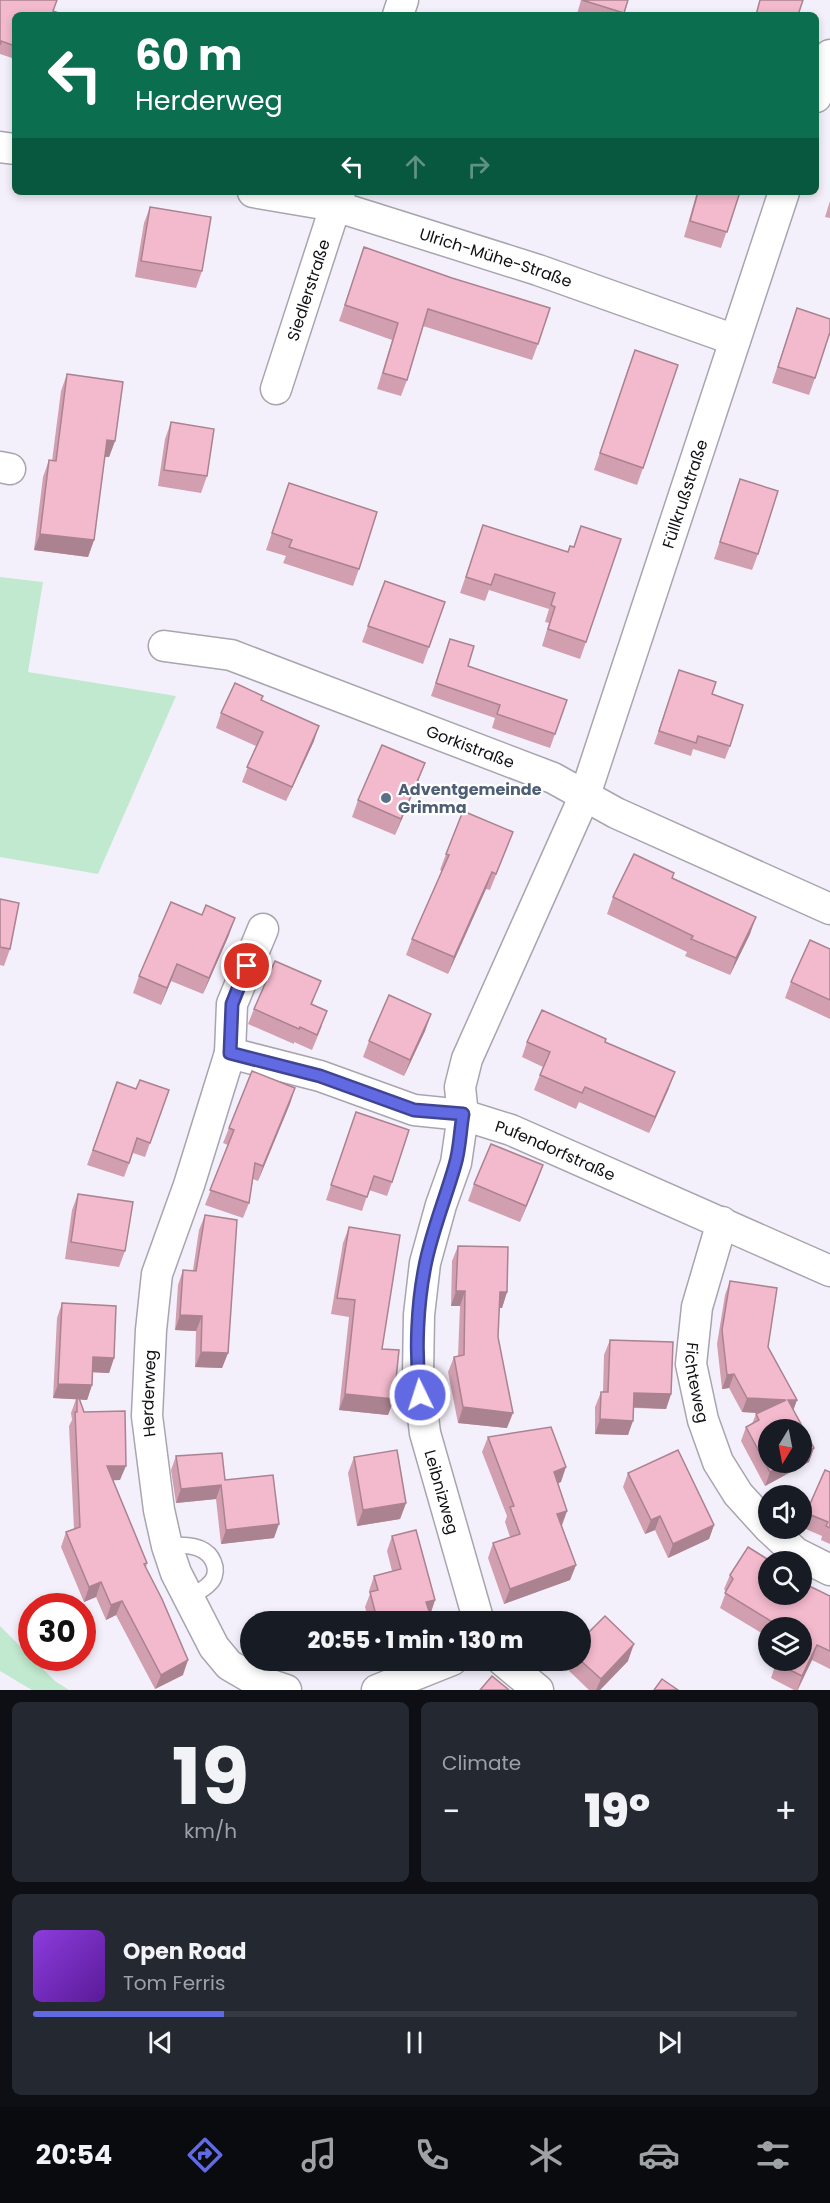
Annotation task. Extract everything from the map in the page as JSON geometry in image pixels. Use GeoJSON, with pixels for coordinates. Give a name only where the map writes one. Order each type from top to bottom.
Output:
{"type":"FeatureCollection","features":[{"type":"Feature","properties":{"kind":"street"},"geometry":{"type":"LineString","coordinates":[[819,88],[830,55]]}},
{"type":"Feature","properties":{"kind":"street","name":"Ulrich-Mühe-Straße"},"geometry":{"type":"LineString","coordinates":[[289,195],[338,199],[735,340]]}},
{"type":"Feature","properties":{"kind":"street","name":"Füllkrußstraße"},"geometry":{"type":"LineString","coordinates":[[585,795],[783,195]]}},
{"type":"Feature","properties":{"kind":"street","name":"Siedlerstraße"},"geometry":{"type":"LineString","coordinates":[[276,389],[338,199]]}},
{"type":"Feature","properties":{"kind":"street","name":"Gorkistraße"},"geometry":{"type":"LineString","coordinates":[[164,646],[231,655],[553,778],[616,813],[830,909]]}},
{"type":"Feature","properties":{"kind":"street"},"geometry":{"type":"LineString","coordinates":[[230,1053],[320,1076],[414,1110],[463,1114],[460,1087],[467,1059],[585,795]]}},
{"type":"Feature","properties":{"kind":"street","name":"Herderweg"},"geometry":{"type":"LineString","coordinates":[[263,929],[232,1004],[230,1053],[189,1185],[157,1274],[151,1330],[147,1416],[159,1510],[176,1573],[214,1647],[229,1665],[253,1679],[286,1690]]}},
{"type":"Feature","properties":{"kind":"street","name":"Pufendorfstraße"},"geometry":{"type":"LineString","coordinates":[[463,1114],[511,1130],[830,1271]]}},
{"type":"Feature","properties":{"kind":"street","name":"Leibnizweg"},"geometry":{"type":"LineString","coordinates":[[463,1114],[456,1163],[441,1205],[425,1263],[418,1375],[425,1433],[476,1611]]}},
{"type":"Feature","properties":{"kind":"street","name":"Fichteweg"},"geometry":{"type":"LineString","coordinates":[[722,1222],[698,1307],[691,1364],[703,1420],[718,1462],[738,1494],[758,1516]]}},
{"type":"Feature","properties":{"kind":"street","name":"Fichteweg"},"geometry":{"type":"LineString","coordinates":[[781,1539],[796,1553],[830,1570]]}},
{"type":"Feature","properties":{"kind":"street"},"geometry":{"type":"LineString","coordinates":[[377,1690],[424,1671]]}},
{"type":"Feature","properties":{"kind":"street"},"geometry":{"type":"LineString","coordinates":[[515,1671],[538,1690]]}},
{"type":"Feature","properties":{"kind":"green space"},"geometry":{"type":"Polygon","coordinates":[[[0,577],[43,582],[28,672],[176,696],[98,874],[0,857],[0,577]]]}},
{"type":"Feature","properties":{"kind":"green space"},"geometry":{"type":"Polygon","coordinates":[[[0,1626],[18,1644],[18,1671],[45,1671],[69,1690],[32,1690],[0,1671],[0,1626]]]}},
{"type":"Feature","properties":{"kind":"building"},"geometry":{"type":"Polygon","coordinates":[[[0,0],[57,0],[53,11],[56,12],[12,12],[12,45],[1,41],[0,45],[0,0]]]}},
{"type":"Feature","properties":{"kind":"building"},"geometry":{"type":"Polygon","coordinates":[[[582,0],[628,0],[624,12],[582,0]]]}},
{"type":"Feature","properties":{"kind":"building"},"geometry":{"type":"Polygon","coordinates":[[[760,0],[803,0],[799,12],[757,12],[760,0]]]}},
{"type":"Feature","properties":{"kind":"building"},"geometry":{"type":"Polygon","coordinates":[[[697,195],[739,195],[727,232],[690,221],[697,195]]]}},
{"type":"Feature","properties":{"kind":"building"},"geometry":{"type":"Polygon","coordinates":[[[150,207],[211,217],[202,271],[141,261],[150,207]]]}},
{"type":"Feature","properties":{"kind":"building"},"geometry":{"type":"Polygon","coordinates":[[[364,247],[452,278],[550,308],[538,344],[428,309],[407,380],[383,373],[398,323],[345,305],[364,247]]]}},
{"type":"Feature","properties":{"kind":"building"},"geometry":{"type":"Polygon","coordinates":[[[797,308],[830,319],[830,332],[815,378],[778,367],[797,308]]]}},
{"type":"Feature","properties":{"kind":"building"},"geometry":{"type":"Polygon","coordinates":[[[635,350],[678,365],[643,468],[600,453],[635,350]]]}},
{"type":"Feature","properties":{"kind":"building"},"geometry":{"type":"Polygon","coordinates":[[[67,374],[123,382],[115,441],[107,440],[94,540],[40,534],[49,460],[56,461],[67,374]]]}},
{"type":"Feature","properties":{"kind":"building"},"geometry":{"type":"Polygon","coordinates":[[[171,422],[214,429],[207,476],[164,470],[171,422]]]}},
{"type":"Feature","properties":{"kind":"building"},"geometry":{"type":"Polygon","coordinates":[[[740,479],[778,491],[758,554],[720,542],[740,479]]]}},
{"type":"Feature","properties":{"kind":"building"},"geometry":{"type":"Polygon","coordinates":[[[289,483],[377,512],[359,569],[289,547],[292,540],[272,533],[289,483]]]}},
{"type":"Feature","properties":{"kind":"building"},"geometry":{"type":"Polygon","coordinates":[[[483,525],[568,552],[570,546],[574,547],[581,526],[621,539],[586,642],[548,629],[555,607],[551,605],[555,593],[495,574],[491,585],[466,577],[483,525]]]}},
{"type":"Feature","properties":{"kind":"building"},"geometry":{"type":"Polygon","coordinates":[[[385,581],[445,602],[429,647],[368,626],[385,581]]]}},
{"type":"Feature","properties":{"kind":"building"},"geometry":{"type":"Polygon","coordinates":[[[450,639],[474,646],[468,666],[567,700],[555,734],[497,714],[500,705],[436,683],[450,639]]]}},
{"type":"Feature","properties":{"kind":"building"},"geometry":{"type":"Polygon","coordinates":[[[679,670],[716,682],[712,694],[743,705],[730,746],[698,736],[696,743],[659,731],[679,670]]]}},
{"type":"Feature","properties":{"kind":"building"},"geometry":{"type":"Polygon","coordinates":[[[235,683],[263,696],[261,700],[319,726],[292,787],[247,767],[263,732],[221,713],[235,683]]]}},
{"type":"Feature","properties":{"kind":"building","name":"Adventgemeinde Grimma"},"geometry":{"type":"Polygon","coordinates":[[[382,745],[425,763],[401,819],[358,800],[382,745]]]}},
{"type":"Feature","properties":{"kind":"building"},"geometry":{"type":"Polygon","coordinates":[[[463,811],[513,832],[496,874],[492,872],[454,957],[412,939],[449,855],[446,854],[463,811]]]}},
{"type":"Feature","properties":{"kind":"building"},"geometry":{"type":"Polygon","coordinates":[[[634,854],[674,873],[672,878],[756,917],[736,958],[691,939],[693,936],[613,897],[634,854]]]}},
{"type":"Feature","properties":{"kind":"building"},"geometry":{"type":"Polygon","coordinates":[[[0,899],[19,903],[10,949],[0,947],[0,899]]]}},
{"type":"Feature","properties":{"kind":"building"},"geometry":{"type":"Polygon","coordinates":[[[171,902],[202,915],[206,905],[235,918],[209,978],[177,964],[167,988],[139,976],[171,902]]]}},
{"type":"Feature","properties":{"kind":"building"},"geometry":{"type":"Polygon","coordinates":[[[810,940],[830,949],[830,1000],[791,982],[810,940]]]}},
{"type":"Feature","properties":{"kind":"building"},"geometry":{"type":"Polygon","coordinates":[[[275,961],[321,981],[311,1004],[327,1011],[317,1035],[254,1009],[275,961]]]}},
{"type":"Feature","properties":{"kind":"building"},"geometry":{"type":"Polygon","coordinates":[[[389,995],[431,1014],[410,1060],[369,1041],[389,995]]]}},
{"type":"Feature","properties":{"kind":"building"},"geometry":{"type":"Polygon","coordinates":[[[542,1010],[606,1039],[605,1042],[675,1072],[655,1117],[585,1087],[582,1093],[540,1075],[550,1052],[527,1042],[542,1010]]]}},
{"type":"Feature","properties":{"kind":"building"},"geometry":{"type":"Polygon","coordinates":[[[252,1071],[295,1088],[263,1166],[255,1163],[249,1203],[210,1190],[234,1130],[229,1128],[252,1071]]]}},
{"type":"Feature","properties":{"kind":"building"},"geometry":{"type":"Polygon","coordinates":[[[140,1080],[169,1090],[150,1143],[137,1138],[129,1163],[93,1150],[117,1082],[136,1089],[140,1080]]]}},
{"type":"Feature","properties":{"kind":"building"},"geometry":{"type":"Polygon","coordinates":[[[356,1112],[409,1130],[392,1182],[374,1176],[367,1197],[331,1185],[356,1112]]]}},
{"type":"Feature","properties":{"kind":"building"},"geometry":{"type":"Polygon","coordinates":[[[491,1144],[543,1165],[526,1206],[474,1184],[491,1144]]]}},
{"type":"Feature","properties":{"kind":"building"},"geometry":{"type":"Polygon","coordinates":[[[78,1194],[133,1202],[125,1251],[71,1242],[78,1194]]]}},
{"type":"Feature","properties":{"kind":"building"},"geometry":{"type":"Polygon","coordinates":[[[205,1215],[237,1220],[228,1353],[201,1352],[202,1316],[180,1315],[183,1270],[196,1271],[205,1215]]]}},
{"type":"Feature","properties":{"kind":"building"},"geometry":{"type":"Polygon","coordinates":[[[349,1227],[400,1235],[382,1349],[399,1350],[394,1399],[345,1394],[355,1300],[337,1298],[349,1227]]]}},
{"type":"Feature","properties":{"kind":"building"},"geometry":{"type":"Polygon","coordinates":[[[458,1246],[508,1247],[507,1292],[500,1292],[498,1337],[513,1413],[463,1407],[454,1357],[464,1355],[465,1291],[456,1291],[458,1246]]]}},
{"type":"Feature","properties":{"kind":"building"},"geometry":{"type":"Polygon","coordinates":[[[730,1281],[777,1288],[768,1347],[797,1400],[788,1400],[798,1419],[758,1419],[756,1414],[786,1400],[747,1398],[734,1374],[727,1375],[722,1330],[730,1281]]]}},
{"type":"Feature","properties":{"kind":"building"},"geometry":{"type":"Polygon","coordinates":[[[62,1303],[116,1306],[114,1358],[93,1357],[92,1385],[58,1384],[62,1303]]]}},
{"type":"Feature","properties":{"kind":"building"},"geometry":{"type":"Polygon","coordinates":[[[610,1340],[673,1342],[671,1394],[634,1393],[633,1421],[600,1419],[601,1392],[608,1392],[610,1340]]]}},
{"type":"Feature","properties":{"kind":"building"},"geometry":{"type":"Polygon","coordinates":[[[79,1398],[84,1412],[125,1411],[126,1466],[107,1466],[147,1563],[144,1564],[188,1660],[161,1675],[122,1601],[111,1605],[101,1582],[89,1587],[66,1532],[80,1527],[75,1412],[77,1412],[77,1399],[79,1398]]]}},
{"type":"Feature","properties":{"kind":"building"},"geometry":{"type":"Polygon","coordinates":[[[758,1421],[758,1450],[746,1427],[758,1421]]]}},
{"type":"Feature","properties":{"kind":"building"},"geometry":{"type":"Polygon","coordinates":[[[551,1427],[566,1467],[554,1472],[567,1511],[557,1514],[576,1565],[510,1589],[493,1543],[520,1534],[510,1507],[514,1506],[488,1437],[551,1427]]]}},
{"type":"Feature","properties":{"kind":"building"},"geometry":{"type":"Polygon","coordinates":[[[397,1450],[406,1503],[363,1510],[354,1457],[397,1450]]]}},
{"type":"Feature","properties":{"kind":"building"},"geometry":{"type":"Polygon","coordinates":[[[678,1450],[714,1525],[673,1544],[660,1516],[651,1520],[628,1473],[678,1450]]]}},
{"type":"Feature","properties":{"kind":"building"},"geometry":{"type":"Polygon","coordinates":[[[222,1453],[225,1480],[273,1475],[279,1524],[226,1530],[221,1485],[181,1489],[176,1456],[222,1453]]]}},
{"type":"Feature","properties":{"kind":"building"},"geometry":{"type":"Polygon","coordinates":[[[825,1470],[830,1472],[830,1528],[826,1526],[828,1522],[812,1515],[812,1499],[825,1470]]]}},
{"type":"Feature","properties":{"kind":"building"},"geometry":{"type":"Polygon","coordinates":[[[416,1530],[435,1600],[426,1602],[429,1611],[375,1611],[370,1592],[378,1590],[374,1576],[401,1569],[392,1536],[416,1530]]]}},
{"type":"Feature","properties":{"kind":"building"},"geometry":{"type":"Polygon","coordinates":[[[748,1547],[758,1553],[758,1605],[812,1605],[812,1587],[830,1596],[830,1651],[817,1645],[812,1655],[812,1617],[764,1617],[725,1593],[733,1579],[730,1575],[748,1547]]]}},
{"type":"Feature","properties":{"kind":"building"},"geometry":{"type":"Polygon","coordinates":[[[605,1616],[634,1644],[601,1679],[591,1670],[591,1630],[605,1616]]]}},
{"type":"Feature","properties":{"kind":"building"},"geometry":{"type":"Polygon","coordinates":[[[792,1671],[804,1671],[802,1676],[792,1671]]]}},
{"type":"Feature","properties":{"kind":"building"},"geometry":{"type":"Polygon","coordinates":[[[492,1676],[509,1690],[480,1690],[492,1676]]]}},
{"type":"Feature","properties":{"kind":"building"},"geometry":{"type":"Polygon","coordinates":[[[662,1679],[678,1690],[654,1690],[662,1679]]]}},
{"type":"Feature","properties":{"kind":"place","name":"Adventgemeinde Grimma"},"geometry":{"type":"Point","coordinates":[386,798]}},
{"type":"Feature","properties":{"kind":"route"},"geometry":{"type":"LineString","coordinates":[[247,966],[232,1004],[230,1053],[320,1076],[414,1110],[463,1114],[456,1163],[441,1205],[425,1263],[420,1315],[418,1375],[420,1395]]}}]}
